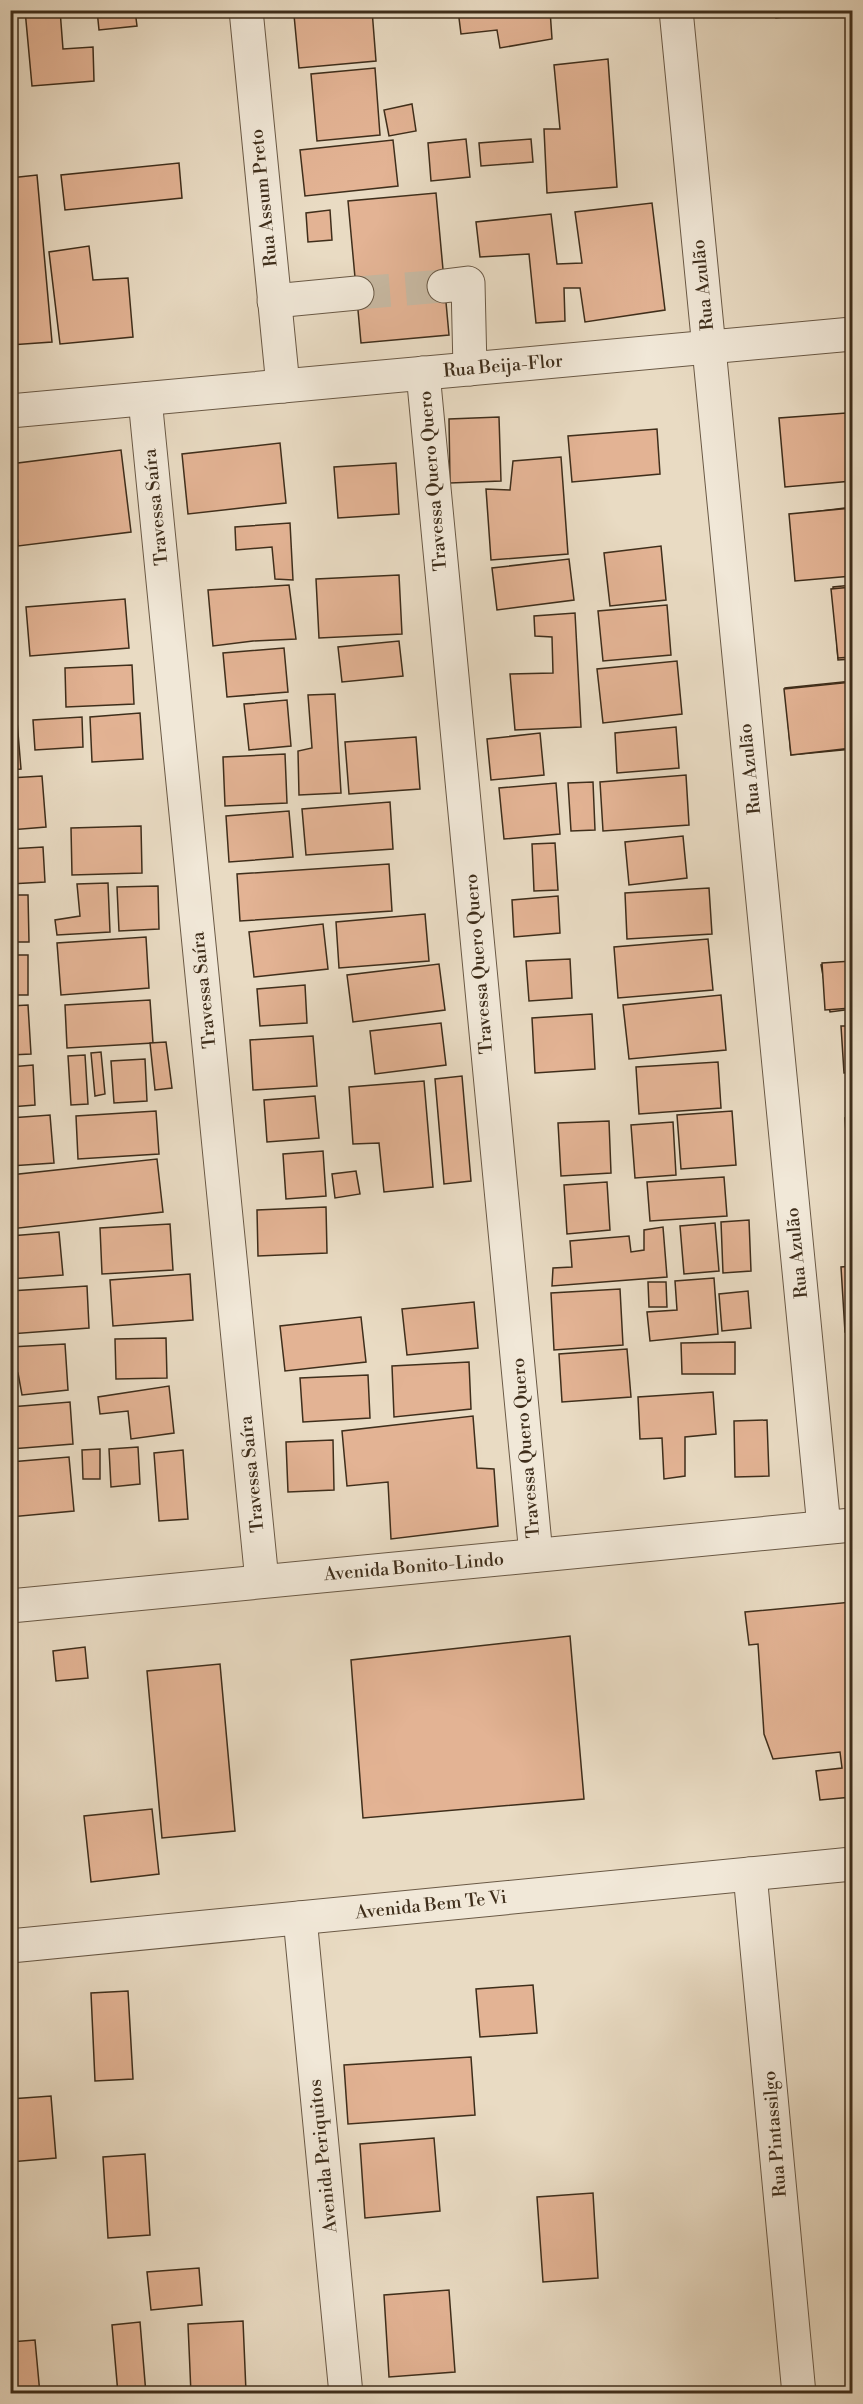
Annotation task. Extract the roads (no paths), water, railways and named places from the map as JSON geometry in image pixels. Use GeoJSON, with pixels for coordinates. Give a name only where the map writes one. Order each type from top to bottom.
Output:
{"type":"FeatureCollection","features":[{"type":"Feature","properties":{"kind":"street","name":"Rua Assum Preto"},"geometry":{"type":"LineString","coordinates":[[246,10],[283,386]]}},
{"type":"Feature","properties":{"kind":"street","name":"Rua Azulão"},"geometry":{"type":"LineString","coordinates":[[676,10],[709,347],[838,1526]]}},
{"type":"Feature","properties":{"kind":"street"},"geometry":{"type":"LineString","coordinates":[[444,286],[468,283],[470,369]]}},
{"type":"Feature","properties":{"kind":"street"},"geometry":{"type":"LineString","coordinates":[[274,301],[357,293]]}},
{"type":"Feature","properties":{"kind":"street","name":"Rua Beija-Flor"},"geometry":{"type":"LineString","coordinates":[[10,411],[852,334]]}},
{"type":"Feature","properties":{"kind":"street","name":"Travessa Quero Quero"},"geometry":{"type":"LineString","coordinates":[[423,373],[536,1555]]}},
{"type":"Feature","properties":{"kind":"street","name":"Travessa Saíra"},"geometry":{"type":"LineString","coordinates":[[145,399],[262,1581]]}},
{"type":"Feature","properties":{"kind":"street","name":"Avenida Bonito-Lindo"},"geometry":{"type":"LineString","coordinates":[[10,1606],[838,1526]]}},
{"type":"Feature","properties":{"kind":"street","name":"Avenida Bem Te Vi"},"geometry":{"type":"LineString","coordinates":[[10,1946],[852,1864]]}},
{"type":"Feature","properties":{"kind":"street","name":"Rua Pintassilgo"},"geometry":{"type":"LineString","coordinates":[[750,1874],[799,2394]]}},
{"type":"Feature","properties":{"kind":"street","name":"Avenida Periquitos"},"geometry":{"type":"LineString","coordinates":[[300,1917],[346,2394]]}},
{"type":"Feature","properties":{"kind":"tunnel"},"geometry":{"type":"LineString","coordinates":[[357,293],[444,286]]}}]}
